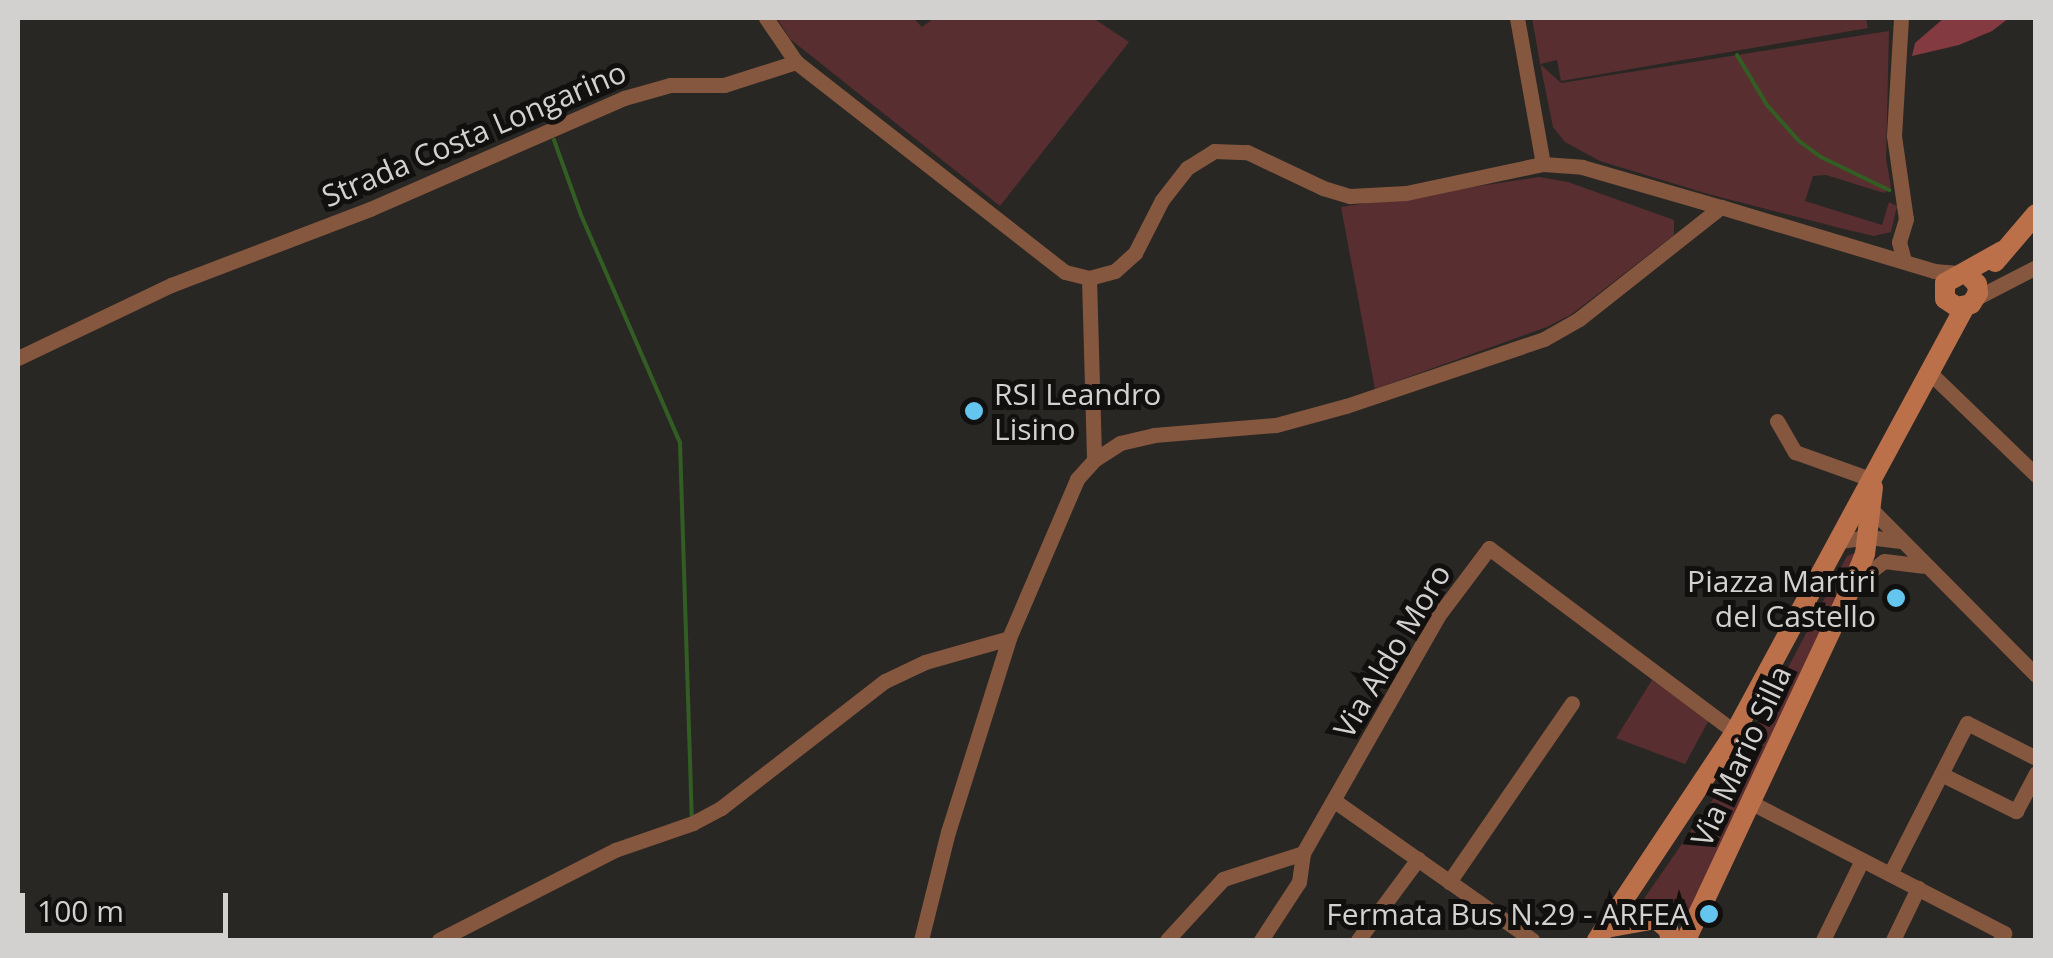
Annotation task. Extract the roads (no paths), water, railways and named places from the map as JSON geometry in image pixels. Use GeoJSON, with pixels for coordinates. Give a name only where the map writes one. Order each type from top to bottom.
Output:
{"type":"FeatureCollection","features":[{"type":"Feature","properties":{"kind":"street"},"geometry":{"type":"LineString","coordinates":[[766,18],[796,62],[1064,272],[1089,278],[1115,271],[1135,253],[1162,200],[1187,168],[1214,151],[1246,152],[1323,188],[1350,196],[1406,192],[1543,164],[1582,167],[1904,262],[1964,290],[2030,270]]}},
{"type":"Feature","properties":{"kind":"street"},"geometry":{"type":"LineString","coordinates":[[1516,18],[1543,164]]}},
{"type":"Feature","properties":{"kind":"street"},"geometry":{"type":"LineString","coordinates":[[1901,18],[1894,136],[1906,219],[1898,242],[1904,262],[1964,290]]}},
{"type":"Feature","properties":{"kind":"street","name":"Strada Costa Longarino"},"geometry":{"type":"LineString","coordinates":[[18,358],[171,285],[370,209],[624,98],[670,85],[724,85],[796,62]]}},
{"type":"Feature","properties":{"kind":"street"},"geometry":{"type":"LineString","coordinates":[[920,940],[948,832],[1009,638],[1077,480],[1094,460],[1120,443],[1154,435],[1276,425],[1544,339],[1578,319],[1721,207]]}},
{"type":"Feature","properties":{"kind":"street"},"geometry":{"type":"LineString","coordinates":[[1602,934],[1735,732],[1929,372],[1964,290],[2036,214]]}},
{"type":"Feature","properties":{"kind":"street"},"geometry":{"type":"LineString","coordinates":[[2005,247],[2030,270]]}},
{"type":"Feature","properties":{"kind":"street"},"geometry":{"type":"LineString","coordinates":[[1089,278],[1094,460]]}},
{"type":"Feature","properties":{"kind":"street"},"geometry":{"type":"LineString","coordinates":[[1929,372],[2036,475]]}},
{"type":"Feature","properties":{"kind":"street"},"geometry":{"type":"LineString","coordinates":[[1777,420],[1795,452],[1873,480]]}},
{"type":"Feature","properties":{"kind":"street","name":"Via Mario Silla"},"geometry":{"type":"LineString","coordinates":[[1686,940],[1850,590],[1868,536],[1873,480]]}},
{"type":"Feature","properties":{"kind":"street"},"geometry":{"type":"LineString","coordinates":[[1872,510],[2036,675]]}},
{"type":"Feature","properties":{"kind":"street"},"geometry":{"type":"LineString","coordinates":[[1840,541],[1868,536],[1901,540]]}},
{"type":"Feature","properties":{"kind":"street","name":"Via Aldo Moro"},"geometry":{"type":"LineString","coordinates":[[1261,940],[1300,882],[1304,852],[1336,802],[1438,616],[1489,548],[1735,732]]}},
{"type":"Feature","properties":{"kind":"street"},"geometry":{"type":"LineString","coordinates":[[1850,590],[1871,567],[1884,561],[1926,567]]}},
{"type":"Feature","properties":{"kind":"street"},"geometry":{"type":"LineString","coordinates":[[438,940],[615,850],[693,823],[721,808],[885,681],[926,662],[1009,638]]}},
{"type":"Feature","properties":{"kind":"street"},"geometry":{"type":"LineString","coordinates":[[1449,882],[1572,703]]}},
{"type":"Feature","properties":{"kind":"street"},"geometry":{"type":"LineString","coordinates":[[1890,874],[1966,723],[2036,758]]}},
{"type":"Feature","properties":{"kind":"street"},"geometry":{"type":"LineString","coordinates":[[1941,774],[2016,811],[2036,773]]}},
{"type":"Feature","properties":{"kind":"street"},"geometry":{"type":"LineString","coordinates":[[1336,802],[1532,940]]}},
{"type":"Feature","properties":{"kind":"street"},"geometry":{"type":"LineString","coordinates":[[1752,803],[2004,933],[2000,940]]}},
{"type":"Feature","properties":{"kind":"street"},"geometry":{"type":"LineString","coordinates":[[1167,940],[1223,879],[1304,852]]}},
{"type":"Feature","properties":{"kind":"street"},"geometry":{"type":"LineString","coordinates":[[1358,940],[1418,860]]}},
{"type":"Feature","properties":{"kind":"street"},"geometry":{"type":"LineString","coordinates":[[1823,940],[1862,860]]}},
{"type":"Feature","properties":{"kind":"street"},"geometry":{"type":"LineString","coordinates":[[1892,940],[1918,888]]}},
{"type":"Feature","properties":{"kind":"street"},"geometry":{"type":"LineString","coordinates":[[1602,934],[1656,919],[1668,929],[1670,940]]}},
{"type":"Feature","properties":{"kind":"waterway"},"geometry":{"type":"LineString","coordinates":[[1737,55],[1767,105],[1799,141],[1821,157],[1889,190]]}},
{"type":"Feature","properties":{"kind":"waterway"},"geometry":{"type":"LineString","coordinates":[[554,140],[581,215],[680,443],[692,816]]}},
{"type":"Feature","properties":{"kind":"place","name":"RSI Leandro Lisino"},"geometry":{"type":"Point","coordinates":[974,411]}},
{"type":"Feature","properties":{"kind":"place","name":"Piazza Martiri del Castello"},"geometry":{"type":"Point","coordinates":[1896,598]}},
{"type":"Feature","properties":{"kind":"place","name":"Fermata Bus N.29 - ARFEA"},"geometry":{"type":"Point","coordinates":[1709,914]}}]}
